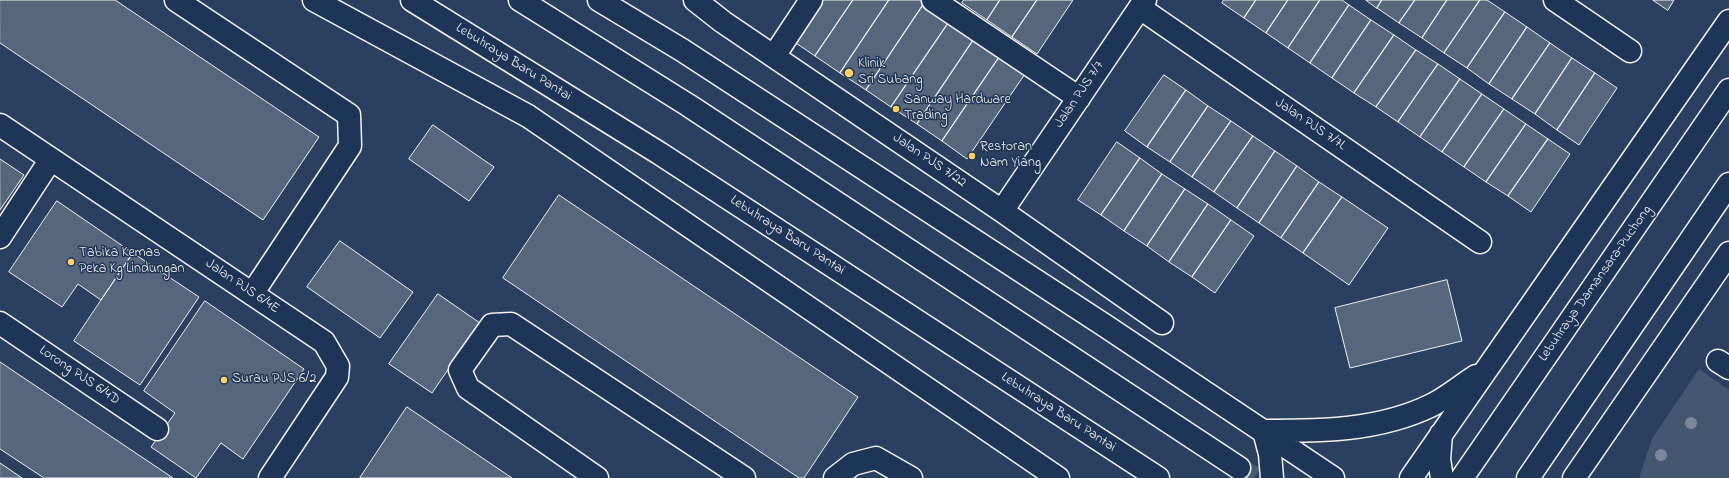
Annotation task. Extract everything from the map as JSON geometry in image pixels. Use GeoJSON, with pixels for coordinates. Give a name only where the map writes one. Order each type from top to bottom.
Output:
{"type":"FeatureCollection","features":[{"type":"Feature","properties":{"kind":"main road"},"geometry":{"type":"LineString","coordinates":[[176,0],[349,115],[350,146],[252,294]]}},
{"type":"Feature","properties":{"kind":"main road"},"geometry":{"type":"LineString","coordinates":[[314,0],[528,116],[1058,478]]}},
{"type":"Feature","properties":{"kind":"main road","name":"Lebuhraya Baru Pantai"},"geometry":{"type":"LineString","coordinates":[[412,0],[659,153],[1158,478]]}},
{"type":"Feature","properties":{"kind":"main road"},"geometry":{"type":"LineString","coordinates":[[520,0],[688,105],[1239,468]]}},
{"type":"Feature","properties":{"kind":"main road"},"geometry":{"type":"LineString","coordinates":[[599,0],[682,50],[1264,431],[1333,478]]}},
{"type":"Feature","properties":{"kind":"main road","name":"Jalan PJS 7/22"},"geometry":{"type":"LineString","coordinates":[[695,0],[723,22],[1002,211],[1162,323]]}},
{"type":"Feature","properties":{"kind":"main road"},"geometry":{"type":"LineString","coordinates":[[774,56],[811,0]]}},
{"type":"Feature","properties":{"kind":"main road"},"geometry":{"type":"LineString","coordinates":[[933,0],[1079,98]]}},
{"type":"Feature","properties":{"kind":"main road"},"geometry":{"type":"LineString","coordinates":[[1555,0],[1630,51]]}},
{"type":"Feature","properties":{"kind":"main road","name":"Jalan PJS 7/7"},"geometry":{"type":"LineString","coordinates":[[1002,211],[1142,4]]}},
{"type":"Feature","properties":{"kind":"main road","name":"Jalan PJS 7/7L"},"geometry":{"type":"LineString","coordinates":[[1142,4],[1480,242]]}},
{"type":"Feature","properties":{"kind":"main road"},"geometry":{"type":"LineString","coordinates":[[1411,478],[1729,21]]}},
{"type":"Feature","properties":{"kind":"main road","name":"Lebuhraya Damansara–Puchong"},"geometry":{"type":"LineString","coordinates":[[1462,478],[1729,90]]}},
{"type":"Feature","properties":{"kind":"main road","name":"Jalan PJS 6/4E"},"geometry":{"type":"LineString","coordinates":[[0,125],[324,342],[338,366],[337,377],[270,478]]}},
{"type":"Feature","properties":{"kind":"main road"},"geometry":{"type":"LineString","coordinates":[[0,237],[51,159]]}},
{"type":"Feature","properties":{"kind":"main road"},"geometry":{"type":"LineString","coordinates":[[1528,478],[1729,184]]}},
{"type":"Feature","properties":{"kind":"main road"},"geometry":{"type":"LineString","coordinates":[[1574,478],[1729,253]]}},
{"type":"Feature","properties":{"kind":"main road","name":"Lorong PJS 6/4D"},"geometry":{"type":"LineString","coordinates":[[0,323],[157,429]]}},
{"type":"Feature","properties":{"kind":"main road"},"geometry":{"type":"LineString","coordinates":[[597,478],[468,388],[460,370],[492,325],[511,324],[744,478]]}},
{"type":"Feature","properties":{"kind":"main road"},"geometry":{"type":"LineString","coordinates":[[1264,431],[1310,431],[1351,428],[1395,419],[1433,405],[1486,369]]}},
{"type":"Feature","properties":{"kind":"main road"},"geometry":{"type":"LineString","coordinates":[[1264,431],[1270,454],[1272,478]]}},
{"type":"Feature","properties":{"kind":"main road"},"geometry":{"type":"LineString","coordinates":[[1441,434],[1439,459],[1442,478]]}},
{"type":"Feature","properties":{"kind":"main road"},"geometry":{"type":"LineString","coordinates":[[1592,478],[1597,444]]}},
{"type":"Feature","properties":{"kind":"main road"},"geometry":{"type":"LineString","coordinates":[[835,478],[853,464],[876,458],[911,478]]}},
{"type":"Feature","properties":{"kind":"shaded area"},"geometry":{"type":"Polygon","coordinates":[[[1699,369],[1729,390],[1729,478],[1639,478],[1652,439],[1699,369]]]}},
{"type":"Feature","properties":{"kind":"building"},"geometry":{"type":"Polygon","coordinates":[[[0,0],[115,0],[319,137],[263,220],[0,43],[0,0]]]}},
{"type":"Feature","properties":{"kind":"building"},"geometry":{"type":"Polygon","coordinates":[[[816,0],[853,0],[815,56],[790,39],[816,0]]]}},
{"type":"Feature","properties":{"kind":"building"},"geometry":{"type":"Polygon","coordinates":[[[853,0],[889,0],[840,73],[815,56],[853,0]]]}},
{"type":"Feature","properties":{"kind":"building"},"geometry":{"type":"Polygon","coordinates":[[[889,0],[922,0],[925,2],[866,90],[840,73],[889,0]]]}},
{"type":"Feature","properties":{"kind":"building"},"geometry":{"type":"Polygon","coordinates":[[[964,0],[1000,0],[987,20],[962,3],[964,0]]]}},
{"type":"Feature","properties":{"kind":"building"},"geometry":{"type":"Polygon","coordinates":[[[1000,0],[1037,0],[1012,37],[987,20],[1000,0]]]}},
{"type":"Feature","properties":{"kind":"building"},"geometry":{"type":"Polygon","coordinates":[[[1037,0],[1073,0],[1037,54],[1012,37],[1037,0]]]}},
{"type":"Feature","properties":{"kind":"building"},"geometry":{"type":"Polygon","coordinates":[[[1224,0],[1256,0],[1244,18],[1222,3],[1224,0]]]}},
{"type":"Feature","properties":{"kind":"building"},"geometry":{"type":"Polygon","coordinates":[[[1256,0],[1288,0],[1266,33],[1244,18],[1256,0]]]}},
{"type":"Feature","properties":{"kind":"building"},"geometry":{"type":"Polygon","coordinates":[[[1288,0],[1320,0],[1288,48],[1266,33],[1288,0]]]}},
{"type":"Feature","properties":{"kind":"building"},"geometry":{"type":"Polygon","coordinates":[[[1320,0],[1342,0],[1349,5],[1310,63],[1288,48],[1320,0]]]}},
{"type":"Feature","properties":{"kind":"building"},"geometry":{"type":"Polygon","coordinates":[[[1366,0],[1382,0],[1377,8],[1366,0]]]}},
{"type":"Feature","properties":{"kind":"building"},"geometry":{"type":"Polygon","coordinates":[[[1382,0],[1415,0],[1399,23],[1377,8],[1382,0]]]}},
{"type":"Feature","properties":{"kind":"building"},"geometry":{"type":"Polygon","coordinates":[[[1415,0],[1447,0],[1422,38],[1399,23],[1415,0]]]}},
{"type":"Feature","properties":{"kind":"building"},"geometry":{"type":"Polygon","coordinates":[[[1447,0],[1480,0],[1444,53],[1422,38],[1447,0]]]}},
{"type":"Feature","properties":{"kind":"building"},"geometry":{"type":"Polygon","coordinates":[[[1480,0],[1487,0],[1505,12],[1467,68],[1444,53],[1480,0]]]}},
{"type":"Feature","properties":{"kind":"building"},"geometry":{"type":"Polygon","coordinates":[[[1653,0],[1674,0],[1668,10],[1653,0]]]}},
{"type":"Feature","properties":{"kind":"building"},"geometry":{"type":"Polygon","coordinates":[[[925,2],[951,19],[891,107],[866,90],[925,2]]]}},
{"type":"Feature","properties":{"kind":"building"},"geometry":{"type":"Polygon","coordinates":[[[1349,5],[1371,20],[1332,78],[1310,63],[1349,5]]]}},
{"type":"Feature","properties":{"kind":"building"},"geometry":{"type":"Polygon","coordinates":[[[1505,12],[1527,27],[1489,84],[1467,68],[1505,12]]]}},
{"type":"Feature","properties":{"kind":"building"},"geometry":{"type":"Polygon","coordinates":[[[951,19],[976,36],[917,124],[891,107],[951,19]]]}},
{"type":"Feature","properties":{"kind":"building"},"geometry":{"type":"Polygon","coordinates":[[[1371,20],[1394,35],[1354,93],[1332,78],[1371,20]]]}},
{"type":"Feature","properties":{"kind":"building"},"geometry":{"type":"Polygon","coordinates":[[[1527,27],[1550,43],[1512,99],[1489,84],[1527,27]]]}},
{"type":"Feature","properties":{"kind":"building"},"geometry":{"type":"Polygon","coordinates":[[[1394,35],[1416,50],[1376,107],[1354,93],[1394,35]]]}},
{"type":"Feature","properties":{"kind":"building"},"geometry":{"type":"Polygon","coordinates":[[[976,36],[1002,53],[942,141],[917,124],[976,36]]]}},
{"type":"Feature","properties":{"kind":"building"},"geometry":{"type":"Polygon","coordinates":[[[1550,43],[1572,58],[1535,114],[1512,99],[1550,43]]]}},
{"type":"Feature","properties":{"kind":"building"},"geometry":{"type":"Polygon","coordinates":[[[1416,50],[1438,64],[1398,122],[1376,107],[1416,50]]]}},
{"type":"Feature","properties":{"kind":"building"},"geometry":{"type":"Polygon","coordinates":[[[1002,53],[1027,71],[967,159],[942,141],[1002,53]]]}},
{"type":"Feature","properties":{"kind":"building"},"geometry":{"type":"Polygon","coordinates":[[[1572,58],[1595,73],[1557,130],[1535,114],[1572,58]]]}},
{"type":"Feature","properties":{"kind":"building"},"geometry":{"type":"Polygon","coordinates":[[[1438,64],[1460,79],[1420,137],[1398,122],[1438,64]]]}},
{"type":"Feature","properties":{"kind":"building"},"geometry":{"type":"Polygon","coordinates":[[[1595,73],[1617,88],[1579,145],[1557,130],[1595,73]]]}},
{"type":"Feature","properties":{"kind":"building"},"geometry":{"type":"Polygon","coordinates":[[[1164,75],[1186,90],[1147,147],[1125,131],[1164,75]]]}},
{"type":"Feature","properties":{"kind":"building"},"geometry":{"type":"Polygon","coordinates":[[[1460,79],[1482,94],[1442,152],[1420,137],[1460,79]]]}},
{"type":"Feature","properties":{"kind":"building"},"geometry":{"type":"Polygon","coordinates":[[[1186,90],[1208,106],[1170,162],[1147,147],[1186,90]]]}},
{"type":"Feature","properties":{"kind":"building"},"geometry":{"type":"Polygon","coordinates":[[[1482,94],[1504,109],[1464,167],[1442,152],[1482,94]]]}},
{"type":"Feature","properties":{"kind":"building"},"geometry":{"type":"Polygon","coordinates":[[[1208,106],[1231,121],[1192,177],[1170,162],[1208,106]]]}},
{"type":"Feature","properties":{"kind":"building"},"geometry":{"type":"Polygon","coordinates":[[[1504,109],[1526,124],[1486,182],[1464,167],[1504,109]]]}},
{"type":"Feature","properties":{"kind":"building"},"geometry":{"type":"Polygon","coordinates":[[[1231,121],[1253,136],[1214,192],[1192,177],[1231,121]]]}},
{"type":"Feature","properties":{"kind":"building"},"geometry":{"type":"Polygon","coordinates":[[[1526,124],[1548,139],[1508,196],[1486,182],[1526,124]]]}},
{"type":"Feature","properties":{"kind":"building"},"geometry":{"type":"Polygon","coordinates":[[[433,125],[494,167],[469,201],[409,159],[433,125]]]}},
{"type":"Feature","properties":{"kind":"building"},"geometry":{"type":"Polygon","coordinates":[[[1253,136],[1275,151],[1237,208],[1214,192],[1253,136]]]}},
{"type":"Feature","properties":{"kind":"building"},"geometry":{"type":"Polygon","coordinates":[[[1548,139],[1570,154],[1531,212],[1508,196],[1548,139]]]}},
{"type":"Feature","properties":{"kind":"building"},"geometry":{"type":"Polygon","coordinates":[[[1117,142],[1140,158],[1101,215],[1078,200],[1117,142]]]}},
{"type":"Feature","properties":{"kind":"building"},"geometry":{"type":"Polygon","coordinates":[[[1275,151],[1297,166],[1259,223],[1237,208],[1275,151]]]}},
{"type":"Feature","properties":{"kind":"building"},"geometry":{"type":"Polygon","coordinates":[[[1140,158],[1162,174],[1124,231],[1101,215],[1140,158]]]}},
{"type":"Feature","properties":{"kind":"building"},"geometry":{"type":"Polygon","coordinates":[[[0,159],[24,175],[0,210],[0,159]]]}},
{"type":"Feature","properties":{"kind":"building"},"geometry":{"type":"Polygon","coordinates":[[[1297,166],[1319,182],[1281,238],[1259,223],[1297,166]]]}},
{"type":"Feature","properties":{"kind":"building"},"geometry":{"type":"Polygon","coordinates":[[[1162,174],[1185,189],[1147,246],[1124,231],[1162,174]]]}},
{"type":"Feature","properties":{"kind":"building"},"geometry":{"type":"Polygon","coordinates":[[[1319,182],[1342,197],[1303,253],[1281,238],[1319,182]]]}},
{"type":"Feature","properties":{"kind":"building"},"geometry":{"type":"Polygon","coordinates":[[[1185,189],[1208,204],[1169,262],[1147,246],[1185,189]]]}},
{"type":"Feature","properties":{"kind":"building"},"geometry":{"type":"Polygon","coordinates":[[[559,195],[858,397],[804,478],[799,478],[503,278],[559,195]]]}},
{"type":"Feature","properties":{"kind":"building"},"geometry":{"type":"Polygon","coordinates":[[[1342,197],[1388,228],[1349,285],[1303,253],[1342,197]]]}},
{"type":"Feature","properties":{"kind":"building","name":"Tabika Kemas Peka Kg Lindungan"},"geometry":{"type":"Polygon","coordinates":[[[57,201],[133,253],[101,300],[78,284],[62,307],[9,272],[57,201]]]}},
{"type":"Feature","properties":{"kind":"building"},"geometry":{"type":"Polygon","coordinates":[[[1208,204],[1231,220],[1192,277],[1169,262],[1208,204]]]}},
{"type":"Feature","properties":{"kind":"building"},"geometry":{"type":"Polygon","coordinates":[[[1231,220],[1254,236],[1215,293],[1192,277],[1231,220]]]}},
{"type":"Feature","properties":{"kind":"building"},"geometry":{"type":"Polygon","coordinates":[[[340,241],[413,292],[380,338],[307,287],[340,241]]]}},
{"type":"Feature","properties":{"kind":"building"},"geometry":{"type":"Polygon","coordinates":[[[133,253],[199,297],[140,385],[74,341],[133,253]]]}},
{"type":"Feature","properties":{"kind":"building"},"geometry":{"type":"Polygon","coordinates":[[[1447,280],[1462,341],[1350,368],[1335,308],[1447,280]]]}},
{"type":"Feature","properties":{"kind":"building"},"geometry":{"type":"Polygon","coordinates":[[[438,294],[480,323],[432,393],[389,364],[438,294]]]}},
{"type":"Feature","properties":{"kind":"building","name":"Surau PJS 6/2"},"geometry":{"type":"Polygon","coordinates":[[[205,301],[304,369],[243,459],[221,443],[196,478],[151,447],[175,413],[144,391],[205,301]]]}},
{"type":"Feature","properties":{"kind":"building"},"geometry":{"type":"Polygon","coordinates":[[[0,362],[173,478],[44,478],[0,449],[0,362]]]}},
{"type":"Feature","properties":{"kind":"building"},"geometry":{"type":"Polygon","coordinates":[[[407,407],[512,478],[360,478],[407,407]]]}},
{"type":"Feature","properties":{"kind":"building"},"geometry":{"type":"Polygon","coordinates":[[[0,463],[22,478],[0,478],[0,463]]]}},
{"type":"Feature","properties":{"kind":"tunnel"},"geometry":{"type":"LineString","coordinates":[[1239,468],[1254,478]]}},
{"type":"Feature","properties":{"kind":"place","name":"Klinik Sri Subang"},"geometry":{"type":"Point","coordinates":[849,73]}},
{"type":"Feature","properties":{"kind":"place","name":"Sanway Hardware Trading"},"geometry":{"type":"Point","coordinates":[896,109]}},
{"type":"Feature","properties":{"kind":"place","name":"Restoran Nam Yiang"},"geometry":{"type":"Point","coordinates":[972,156]}},
{"type":"Feature","properties":{"kind":"place","name":"Tabika Kemas Peka Kg Lindungan"},"geometry":{"type":"Point","coordinates":[71,262]}},
{"type":"Feature","properties":{"kind":"place","name":"Surau PJS 6/2"},"geometry":{"type":"Point","coordinates":[224,380]}}]}
